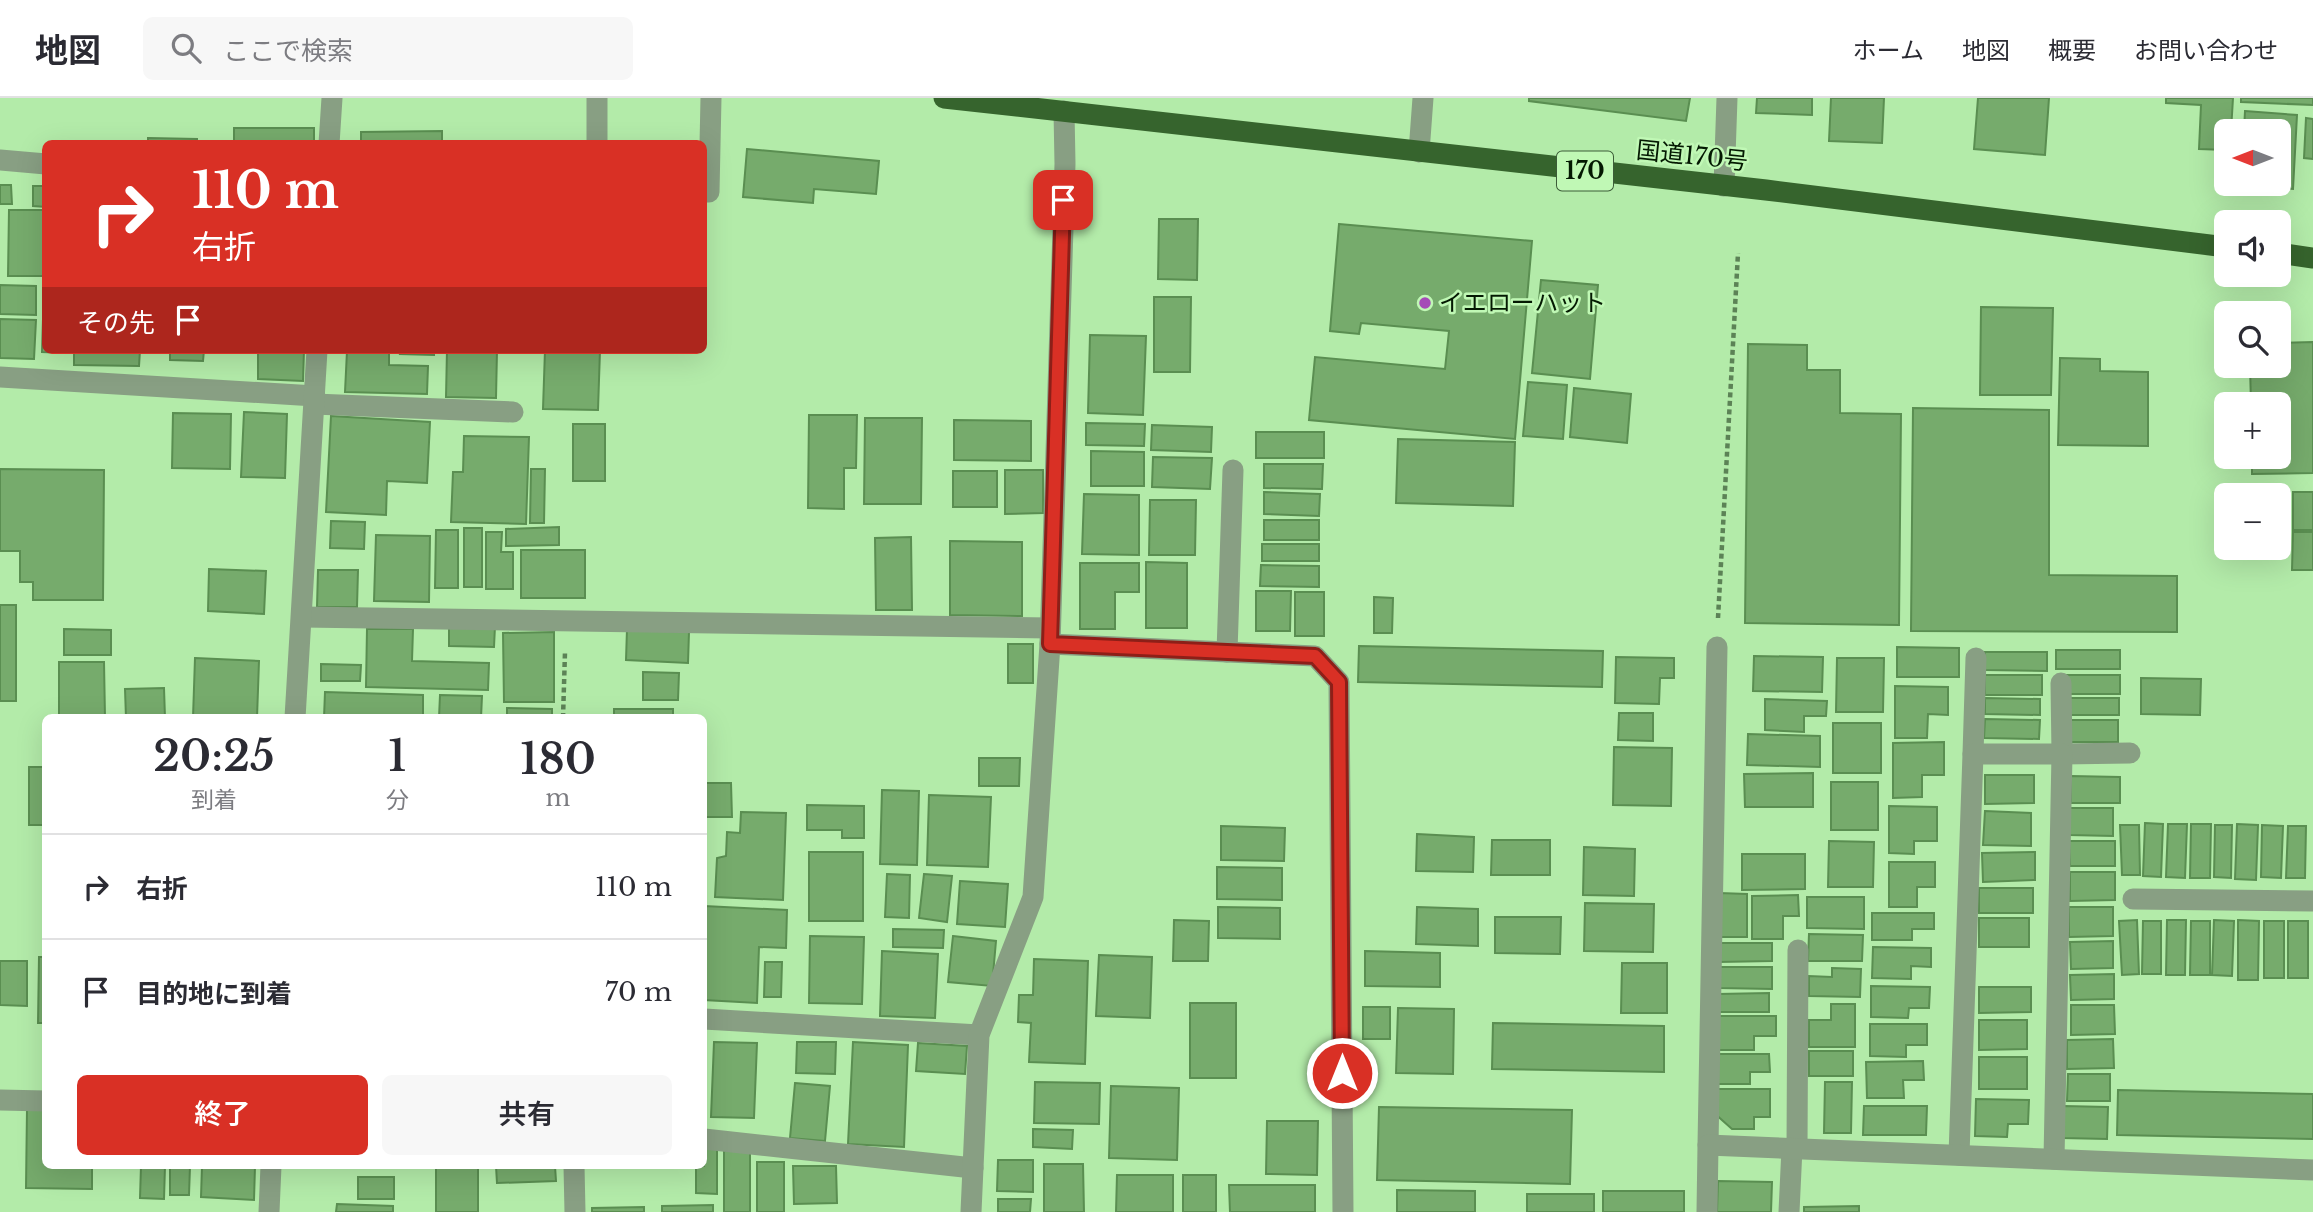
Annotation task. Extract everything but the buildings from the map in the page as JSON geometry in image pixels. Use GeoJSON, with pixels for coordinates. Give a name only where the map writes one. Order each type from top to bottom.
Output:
{"type":"FeatureCollection","features":[{"type":"Feature","properties":{"kind":"highway","name":"国道170号"},"geometry":{"type":"LineString","coordinates":[[944,98],[1066,105],[1419,152],[2214,246]]}},
{"type":"Feature","properties":{"kind":"highway"},"geometry":{"type":"LineString","coordinates":[[2291,255],[2313,258]]}},
{"type":"Feature","properties":{"kind":"street"},"geometry":{"type":"LineString","coordinates":[[330,140],[332,98]]}},
{"type":"Feature","properties":{"kind":"street"},"geometry":{"type":"LineString","coordinates":[[597,98],[597,140]]}},
{"type":"Feature","properties":{"kind":"street"},"geometry":{"type":"LineString","coordinates":[[707,192],[711,98]]}},
{"type":"Feature","properties":{"kind":"street"},"geometry":{"type":"LineString","coordinates":[[1419,152],[1423,98]]}},
{"type":"Feature","properties":{"kind":"street"},"geometry":{"type":"LineString","coordinates":[[1724,186],[1727,98]]}},
{"type":"Feature","properties":{"kind":"street"},"geometry":{"type":"LineString","coordinates":[[971,1212],[979,1035],[1033,897],[1050,636],[1066,105]]}},
{"type":"Feature","properties":{"kind":"street"},"geometry":{"type":"LineString","coordinates":[[0,160],[42,164]]}},
{"type":"Feature","properties":{"kind":"street"},"geometry":{"type":"LineString","coordinates":[[295,714],[317,354]]}},
{"type":"Feature","properties":{"kind":"street"},"geometry":{"type":"LineString","coordinates":[[0,377],[513,412]]}},
{"type":"Feature","properties":{"kind":"street"},"geometry":{"type":"LineString","coordinates":[[1227,652],[1233,470]]}},
{"type":"Feature","properties":{"kind":"street"},"geometry":{"type":"LineString","coordinates":[[302,617],[565,621],[1050,636],[1227,652],[1315,656],[1339,682],[1343,1212]]}},
{"type":"Feature","properties":{"kind":"street"},"geometry":{"type":"LineString","coordinates":[[1707,1212],[1717,647]]}},
{"type":"Feature","properties":{"kind":"street"},"geometry":{"type":"LineString","coordinates":[[1959,1155],[1976,658]]}},
{"type":"Feature","properties":{"kind":"street"},"geometry":{"type":"LineString","coordinates":[[2054,1159],[2061,683]]}},
{"type":"Feature","properties":{"kind":"street"},"geometry":{"type":"LineString","coordinates":[[1973,754],[2130,753]]}},
{"type":"Feature","properties":{"kind":"street"},"geometry":{"type":"LineString","coordinates":[[2133,899],[2313,901]]}},
{"type":"Feature","properties":{"kind":"street"},"geometry":{"type":"LineString","coordinates":[[1789,1212],[1794,1148],[1798,950]]}},
{"type":"Feature","properties":{"kind":"street"},"geometry":{"type":"LineString","coordinates":[[707,1019],[979,1035]]}},
{"type":"Feature","properties":{"kind":"street"},"geometry":{"type":"LineString","coordinates":[[0,1100],[42,1101]]}},
{"type":"Feature","properties":{"kind":"street"},"geometry":{"type":"LineString","coordinates":[[707,1139],[973,1168]]}},
{"type":"Feature","properties":{"kind":"street"},"geometry":{"type":"LineString","coordinates":[[1709,1144],[2313,1170]]}},
{"type":"Feature","properties":{"kind":"street"},"geometry":{"type":"LineString","coordinates":[[269,1212],[271,1169]]}},
{"type":"Feature","properties":{"kind":"street"},"geometry":{"type":"LineString","coordinates":[[575,1169],[575,1212]]}},
{"type":"Feature","properties":{"kind":"path"},"geometry":{"type":"LineString","coordinates":[[1717,647],[1738,253]]}},
{"type":"Feature","properties":{"kind":"path"},"geometry":{"type":"LineString","coordinates":[[563,714],[565,621]]}},
{"type":"Feature","properties":{"kind":"place","name":"イエローハット"},"geometry":{"type":"Point","coordinates":[1425,303]}},
{"type":"Feature","properties":{"kind":"route"},"geometry":{"type":"LineString","coordinates":[[1063,200],[1050,644],[1315,656],[1339,682],[1342,1073]]}}]}
